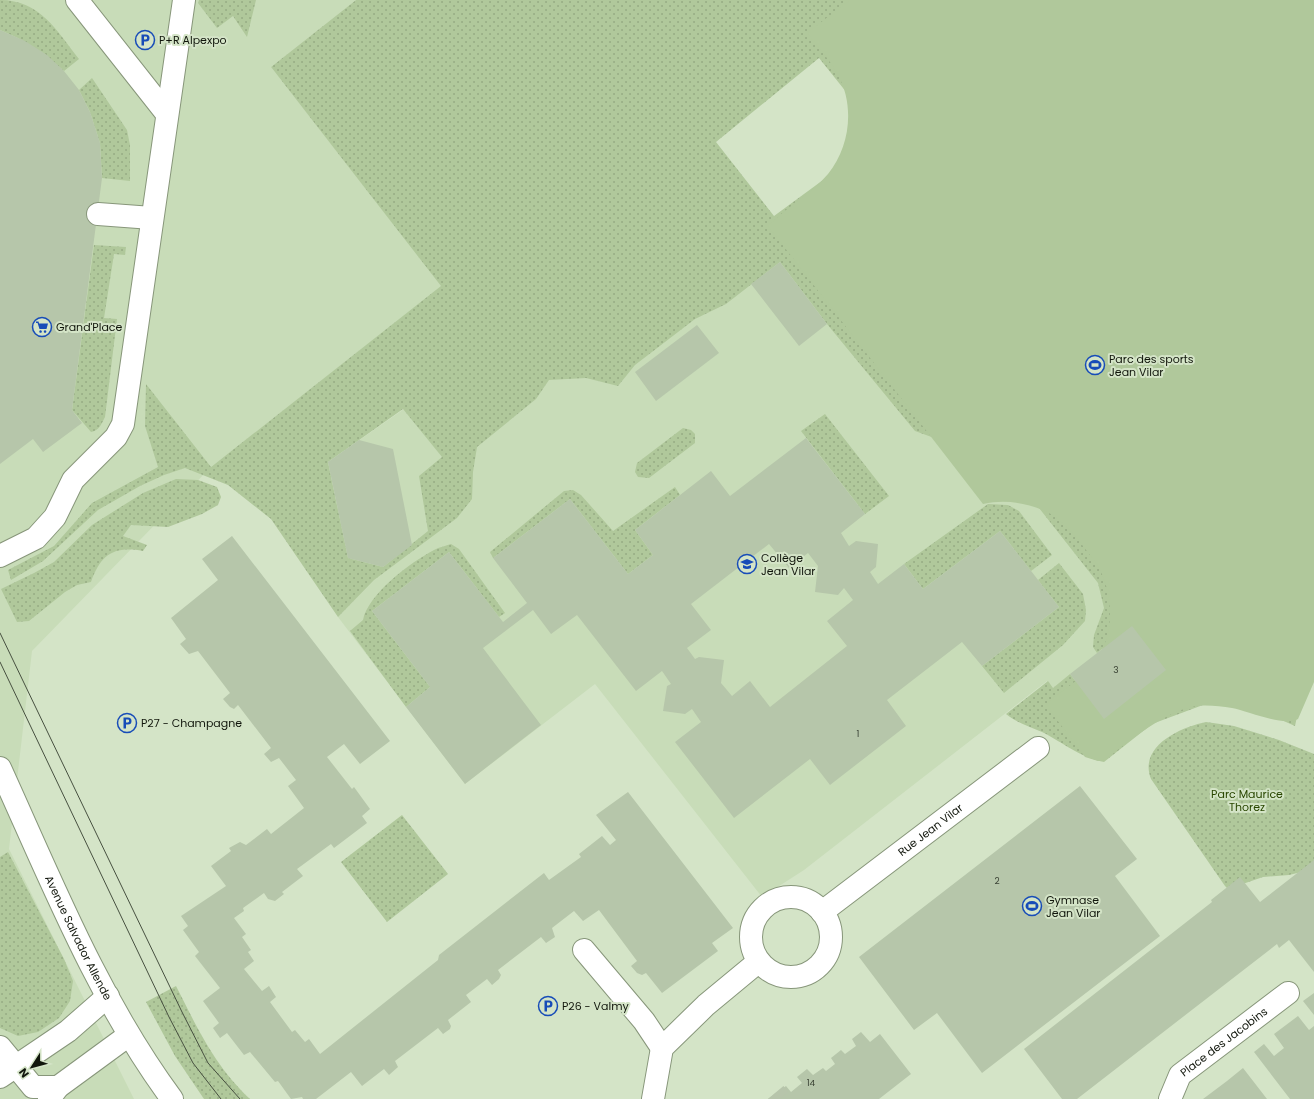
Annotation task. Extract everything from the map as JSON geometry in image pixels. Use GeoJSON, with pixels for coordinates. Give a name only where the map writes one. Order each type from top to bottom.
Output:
{"type":"FeatureCollection","features":[{"type":"Feature","properties":{"kind":"street"},"geometry":{"type":"LineString","coordinates":[[77,0],[167,114]]}},
{"type":"Feature","properties":{"kind":"street"},"geometry":{"type":"LineString","coordinates":[[0,556],[36,538],[55,517],[73,480],[116,437],[123,424],[184,0]]}},
{"type":"Feature","properties":{"kind":"street"},"geometry":{"type":"LineString","coordinates":[[98,214],[152,218]]}},
{"type":"Feature","properties":{"kind":"street","name":"Rue Jean Vilar"},"geometry":{"type":"LineString","coordinates":[[822,912],[1038,748]]}},
{"type":"Feature","properties":{"kind":"street","name":"Avenue Salvador Allende"},"geometry":{"type":"LineString","coordinates":[[0,768],[69,918],[108,996],[129,1035],[170,1098]]}},
{"type":"Feature","properties":{"kind":"street"},"geometry":{"type":"LineString","coordinates":[[795,897],[811,903],[822,912],[829,925],[832,941],[827,957],[818,968],[804,976],[783,978],[772,974],[758,962],[753,953],[750,937],[752,924],[758,913],[766,905],[779,899],[795,897]]}},
{"type":"Feature","properties":{"kind":"street"},"geometry":{"type":"LineString","coordinates":[[584,950],[644,1021],[662,1048]]}},
{"type":"Feature","properties":{"kind":"street"},"geometry":{"type":"LineString","coordinates":[[653,1099],[662,1048],[706,1005],[758,962]]}},
{"type":"Feature","properties":{"kind":"street","name":"Place des Jacobins"},"geometry":{"type":"LineString","coordinates":[[1170,1099],[1180,1075],[1288,993]]}},
{"type":"Feature","properties":{"kind":"street"},"geometry":{"type":"LineString","coordinates":[[8,1071],[68,1031],[108,996]]}},
{"type":"Feature","properties":{"kind":"street"},"geometry":{"type":"LineString","coordinates":[[0,1047],[8,1071],[33,1087],[54,1093],[129,1035]]}},
{"type":"Feature","properties":{"kind":"shaded area","name":"Grand'Place"},"geometry":{"type":"Polygon","coordinates":[[[0,0],[356,0],[271,67],[442,286],[211,467],[32,651],[9,849],[134,1099],[0,1099],[0,0]]]}},
{"type":"Feature","properties":{"kind":"shaded area","name":"Collège Jean Vilar"},"geometry":{"type":"Polygon","coordinates":[[[810,202],[1231,650],[1053,689],[1047,681],[804,870],[762,897],[595,684],[465,784],[338,617],[322,511],[338,507],[328,462],[493,347],[810,202]]]}},
{"type":"Feature","properties":{"kind":"green space"},"geometry":{"type":"Polygon","coordinates":[[[0,0],[14,1],[37,11],[55,28],[79,59],[64,71],[34,48],[18,38],[0,30],[0,0]]]}},
{"type":"Feature","properties":{"kind":"green space"},"geometry":{"type":"Polygon","coordinates":[[[199,0],[256,0],[247,37],[233,16],[217,28],[198,3],[199,0]]]}},
{"type":"Feature","properties":{"kind":"green space"},"geometry":{"type":"Polygon","coordinates":[[[356,0],[903,0],[867,118],[819,58],[716,142],[774,216],[883,136],[1314,637],[1295,726],[1268,714],[1211,702],[1152,724],[1104,762],[1087,757],[1006,714],[1048,681],[1053,688],[1070,674],[1104,718],[1132,626],[1097,653],[1093,647],[1094,635],[1104,608],[1098,583],[1028,494],[937,439],[915,431],[827,324],[780,262],[726,304],[695,319],[635,365],[618,386],[586,378],[549,380],[536,399],[477,447],[473,472],[472,499],[457,518],[374,580],[338,617],[271,519],[228,485],[185,468],[164,475],[140,486],[98,510],[43,561],[11,580],[8,570],[54,546],[92,503],[158,467],[145,426],[146,384],[211,467],[441,286],[271,67],[356,0]],[[403,409],[328,462],[348,558],[383,567],[428,531],[419,476],[442,457],[403,409]]]}},
{"type":"Feature","properties":{"kind":"green space","name":"Parc des sports Jean Vilar"},"geometry":{"type":"Polygon","coordinates":[[[850,0],[1314,0],[1314,682],[1298,719],[1292,721],[1275,720],[1232,708],[1196,706],[1184,709],[1160,720],[1137,735],[1106,759],[1098,761],[1085,757],[1048,708],[1046,704],[1090,668],[1101,652],[1105,643],[1110,622],[1110,612],[1105,581],[1099,568],[1073,534],[1062,522],[1049,513],[1025,504],[1000,502],[983,504],[768,226],[828,174],[841,152],[848,126],[847,100],[838,75],[824,54],[807,33],[850,0]]]}},
{"type":"Feature","properties":{"kind":"green space"},"geometry":{"type":"Polygon","coordinates":[[[92,78],[127,130],[130,145],[130,181],[102,178],[100,143],[90,112],[79,90],[92,78]]]}},
{"type":"Feature","properties":{"kind":"green space"},"geometry":{"type":"Polygon","coordinates":[[[94,245],[126,247],[125,255],[114,254],[104,318],[117,319],[105,417],[98,428],[91,432],[72,410],[94,245]]]}},
{"type":"Feature","properties":{"kind":"green space"},"geometry":{"type":"Polygon","coordinates":[[[825,414],[889,496],[865,514],[801,431],[825,414]]]}},
{"type":"Feature","properties":{"kind":"green space"},"geometry":{"type":"Polygon","coordinates":[[[683,428],[691,430],[695,434],[695,443],[649,478],[638,477],[635,472],[637,463],[683,428]]]}},
{"type":"Feature","properties":{"kind":"green space"},"geometry":{"type":"Polygon","coordinates":[[[176,479],[198,480],[217,487],[221,497],[218,505],[202,514],[168,527],[131,525],[123,536],[147,545],[143,551],[124,550],[116,551],[110,554],[99,565],[91,582],[77,585],[65,592],[29,621],[17,622],[1,589],[54,562],[92,525],[143,493],[176,479]]]}},
{"type":"Feature","properties":{"kind":"green space"},"geometry":{"type":"Polygon","coordinates":[[[675,487],[680,495],[635,530],[653,555],[628,574],[570,499],[493,558],[490,552],[564,491],[573,490],[581,495],[613,531],[675,487]]]}},
{"type":"Feature","properties":{"kind":"green space"},"geometry":{"type":"Polygon","coordinates":[[[988,504],[1008,505],[1019,511],[1052,555],[1031,571],[1000,531],[923,589],[904,564],[988,504]]]}},
{"type":"Feature","properties":{"kind":"green space"},"geometry":{"type":"Polygon","coordinates":[[[451,544],[459,549],[505,613],[499,617],[449,552],[372,611],[430,687],[406,707],[350,631],[363,620],[373,600],[392,580],[425,555],[436,549],[451,544]]]}},
{"type":"Feature","properties":{"kind":"green space"},"geometry":{"type":"Polygon","coordinates":[[[1059,563],[1083,594],[1086,610],[1085,621],[1063,645],[1004,693],[982,666],[1059,607],[1038,580],[1059,563]]]}},
{"type":"Feature","properties":{"kind":"green space","name":"Parc Maurice Thorez"},"geometry":{"type":"Polygon","coordinates":[[[1206,722],[1234,726],[1279,740],[1314,754],[1314,869],[1289,875],[1263,877],[1228,889],[1225,886],[1151,779],[1149,767],[1151,757],[1156,748],[1164,740],[1185,728],[1206,722]]]}},
{"type":"Feature","properties":{"kind":"green space"},"geometry":{"type":"Polygon","coordinates":[[[402,815],[448,874],[387,922],[341,862],[402,815]]]}},
{"type":"Feature","properties":{"kind":"green space"},"geometry":{"type":"Polygon","coordinates":[[[8,852],[64,959],[73,981],[70,1001],[59,1018],[38,1032],[18,1036],[0,1028],[0,857],[8,852]]]}},
{"type":"Feature","properties":{"kind":"green space"},"geometry":{"type":"Polygon","coordinates":[[[176,986],[200,1032],[217,1060],[237,1086],[250,1099],[204,1099],[175,1056],[146,1002],[176,986]]]}},
{"type":"Feature","properties":{"kind":"building","name":"Grand'Place"},"geometry":{"type":"Polygon","coordinates":[[[0,30],[25,41],[47,55],[64,71],[79,90],[90,112],[100,143],[102,178],[72,410],[82,423],[43,452],[33,439],[0,464],[0,30]]]}},
{"type":"Feature","properties":{"kind":"building"},"geometry":{"type":"Polygon","coordinates":[[[780,262],[827,324],[799,346],[751,284],[780,262]]]}},
{"type":"Feature","properties":{"kind":"building"},"geometry":{"type":"Polygon","coordinates":[[[697,325],[719,353],[656,401],[635,372],[697,325]]]}},
{"type":"Feature","properties":{"kind":"building"},"geometry":{"type":"Polygon","coordinates":[[[806,438],[865,514],[841,533],[849,546],[856,541],[878,544],[876,567],[870,572],[878,584],[904,564],[923,589],[1000,531],[1059,607],[982,666],[962,642],[887,700],[906,726],[830,785],[810,759],[734,818],[675,742],[701,722],[692,709],[685,714],[663,711],[667,686],[671,684],[662,671],[636,691],[577,615],[551,634],[533,610],[483,648],[541,725],[465,784],[406,707],[430,687],[372,611],[449,552],[503,622],[527,603],[493,558],[570,499],[628,574],[653,555],[635,530],[711,471],[730,496],[806,438]],[[769,544],[691,604],[711,630],[687,648],[695,659],[699,657],[724,660],[721,683],[732,696],[750,681],[770,707],[847,646],[827,621],[853,600],[844,588],[838,595],[815,592],[818,566],[808,553],[789,568],[769,544]]]}},
{"type":"Feature","properties":{"kind":"building"},"geometry":{"type":"Polygon","coordinates":[[[359,440],[393,449],[412,545],[383,567],[348,558],[328,462],[359,440]]]}},
{"type":"Feature","properties":{"kind":"building"},"geometry":{"type":"Polygon","coordinates":[[[232,536],[390,741],[360,764],[344,744],[327,757],[352,789],[354,787],[370,809],[362,816],[367,823],[334,848],[331,844],[297,869],[303,876],[282,892],[284,894],[275,901],[268,899],[264,893],[243,908],[244,911],[234,918],[246,934],[242,937],[251,950],[248,952],[254,961],[244,969],[262,991],[269,986],[276,997],[270,1002],[292,1032],[295,1030],[305,1042],[309,1039],[320,1054],[438,960],[439,955],[544,873],[549,880],[581,857],[579,854],[602,836],[610,845],[616,840],[596,815],[628,792],[733,928],[712,943],[718,951],[662,993],[646,973],[642,975],[637,973],[631,966],[637,961],[599,910],[583,921],[574,911],[552,928],[555,937],[546,943],[541,937],[498,970],[501,975],[492,985],[487,979],[466,995],[471,1002],[448,1020],[451,1026],[450,1029],[443,1034],[438,1028],[395,1061],[398,1067],[389,1075],[384,1069],[362,1086],[351,1072],[316,1099],[303,1099],[302,1097],[291,1099],[278,1081],[275,1082],[250,1052],[244,1055],[227,1033],[220,1038],[213,1028],[219,1023],[203,1001],[220,988],[195,956],[199,952],[183,930],[188,926],[181,916],[226,886],[211,866],[231,851],[229,848],[240,842],[246,845],[267,829],[271,834],[304,808],[288,786],[296,780],[279,758],[271,762],[264,754],[271,748],[238,705],[234,709],[230,707],[223,699],[230,693],[198,651],[189,654],[180,644],[186,639],[171,618],[218,580],[202,559],[232,536]]]}},
{"type":"Feature","properties":{"kind":"building"},"geometry":{"type":"Polygon","coordinates":[[[1132,626],[1166,670],[1104,719],[1070,674],[1132,626]]]}},
{"type":"Feature","properties":{"kind":"building","name":"Gymnase Jean Vilar"},"geometry":{"type":"Polygon","coordinates":[[[1080,786],[1137,859],[1115,876],[1160,936],[982,1073],[937,1013],[914,1030],[859,957],[1080,786]]]}},
{"type":"Feature","properties":{"kind":"building"},"geometry":{"type":"Polygon","coordinates":[[[1314,860],[1314,972],[1289,940],[1279,948],[1277,944],[1077,1099],[1062,1099],[1024,1049],[1212,902],[1211,900],[1240,877],[1260,902],[1314,860]]]}},
{"type":"Feature","properties":{"kind":"building"},"geometry":{"type":"Polygon","coordinates":[[[1314,993],[1314,1015],[1303,1001],[1314,993]]]}},
{"type":"Feature","properties":{"kind":"building"},"geometry":{"type":"Polygon","coordinates":[[[1298,1016],[1309,1030],[1314,1026],[1314,1099],[1290,1099],[1254,1052],[1264,1044],[1274,1056],[1284,1048],[1274,1034],[1298,1016]]]}},
{"type":"Feature","properties":{"kind":"building"},"geometry":{"type":"Polygon","coordinates":[[[861,1032],[870,1042],[880,1034],[911,1074],[879,1099],[768,1099],[786,1086],[791,1092],[802,1083],[797,1077],[807,1069],[813,1075],[823,1068],[826,1071],[835,1064],[831,1058],[841,1050],[845,1054],[856,1046],[852,1039],[861,1032]]]}},
{"type":"Feature","properties":{"kind":"building"},"geometry":{"type":"Polygon","coordinates":[[[1243,1068],[1267,1099],[1203,1099],[1227,1081],[1243,1068]]]}},
{"type":"Feature","properties":{"kind":"tunnel"},"geometry":{"type":"LineString","coordinates":[[775,1093],[780,1099]]}},
{"type":"Feature","properties":{"kind":"tram line"},"geometry":{"type":"LineString","coordinates":[[0,633],[208,1063],[240,1099]]}},
{"type":"Feature","properties":{"kind":"tram line"},"geometry":{"type":"LineString","coordinates":[[0,662],[169,1017],[193,1063],[221,1099]]}},
{"type":"Feature","properties":{"kind":"place","name":"P+R Alpexpo"},"geometry":{"type":"Point","coordinates":[145,40]}},
{"type":"Feature","properties":{"kind":"place","name":"Grand'Place"},"geometry":{"type":"Point","coordinates":[42,327]}},
{"type":"Feature","properties":{"kind":"place","name":"Parc des sports Jean Vilar"},"geometry":{"type":"Point","coordinates":[1095,365]}},
{"type":"Feature","properties":{"kind":"place","name":"Collège Jean Vilar"},"geometry":{"type":"Point","coordinates":[747,564]}},
{"type":"Feature","properties":{"kind":"place","name":"P27 - Champagne"},"geometry":{"type":"Point","coordinates":[127,723]}},
{"type":"Feature","properties":{"kind":"place","name":"Gymnase Jean Vilar"},"geometry":{"type":"Point","coordinates":[1032,906]}},
{"type":"Feature","properties":{"kind":"place","name":"P26 - Valmy"},"geometry":{"type":"Point","coordinates":[548,1006]}}]}
